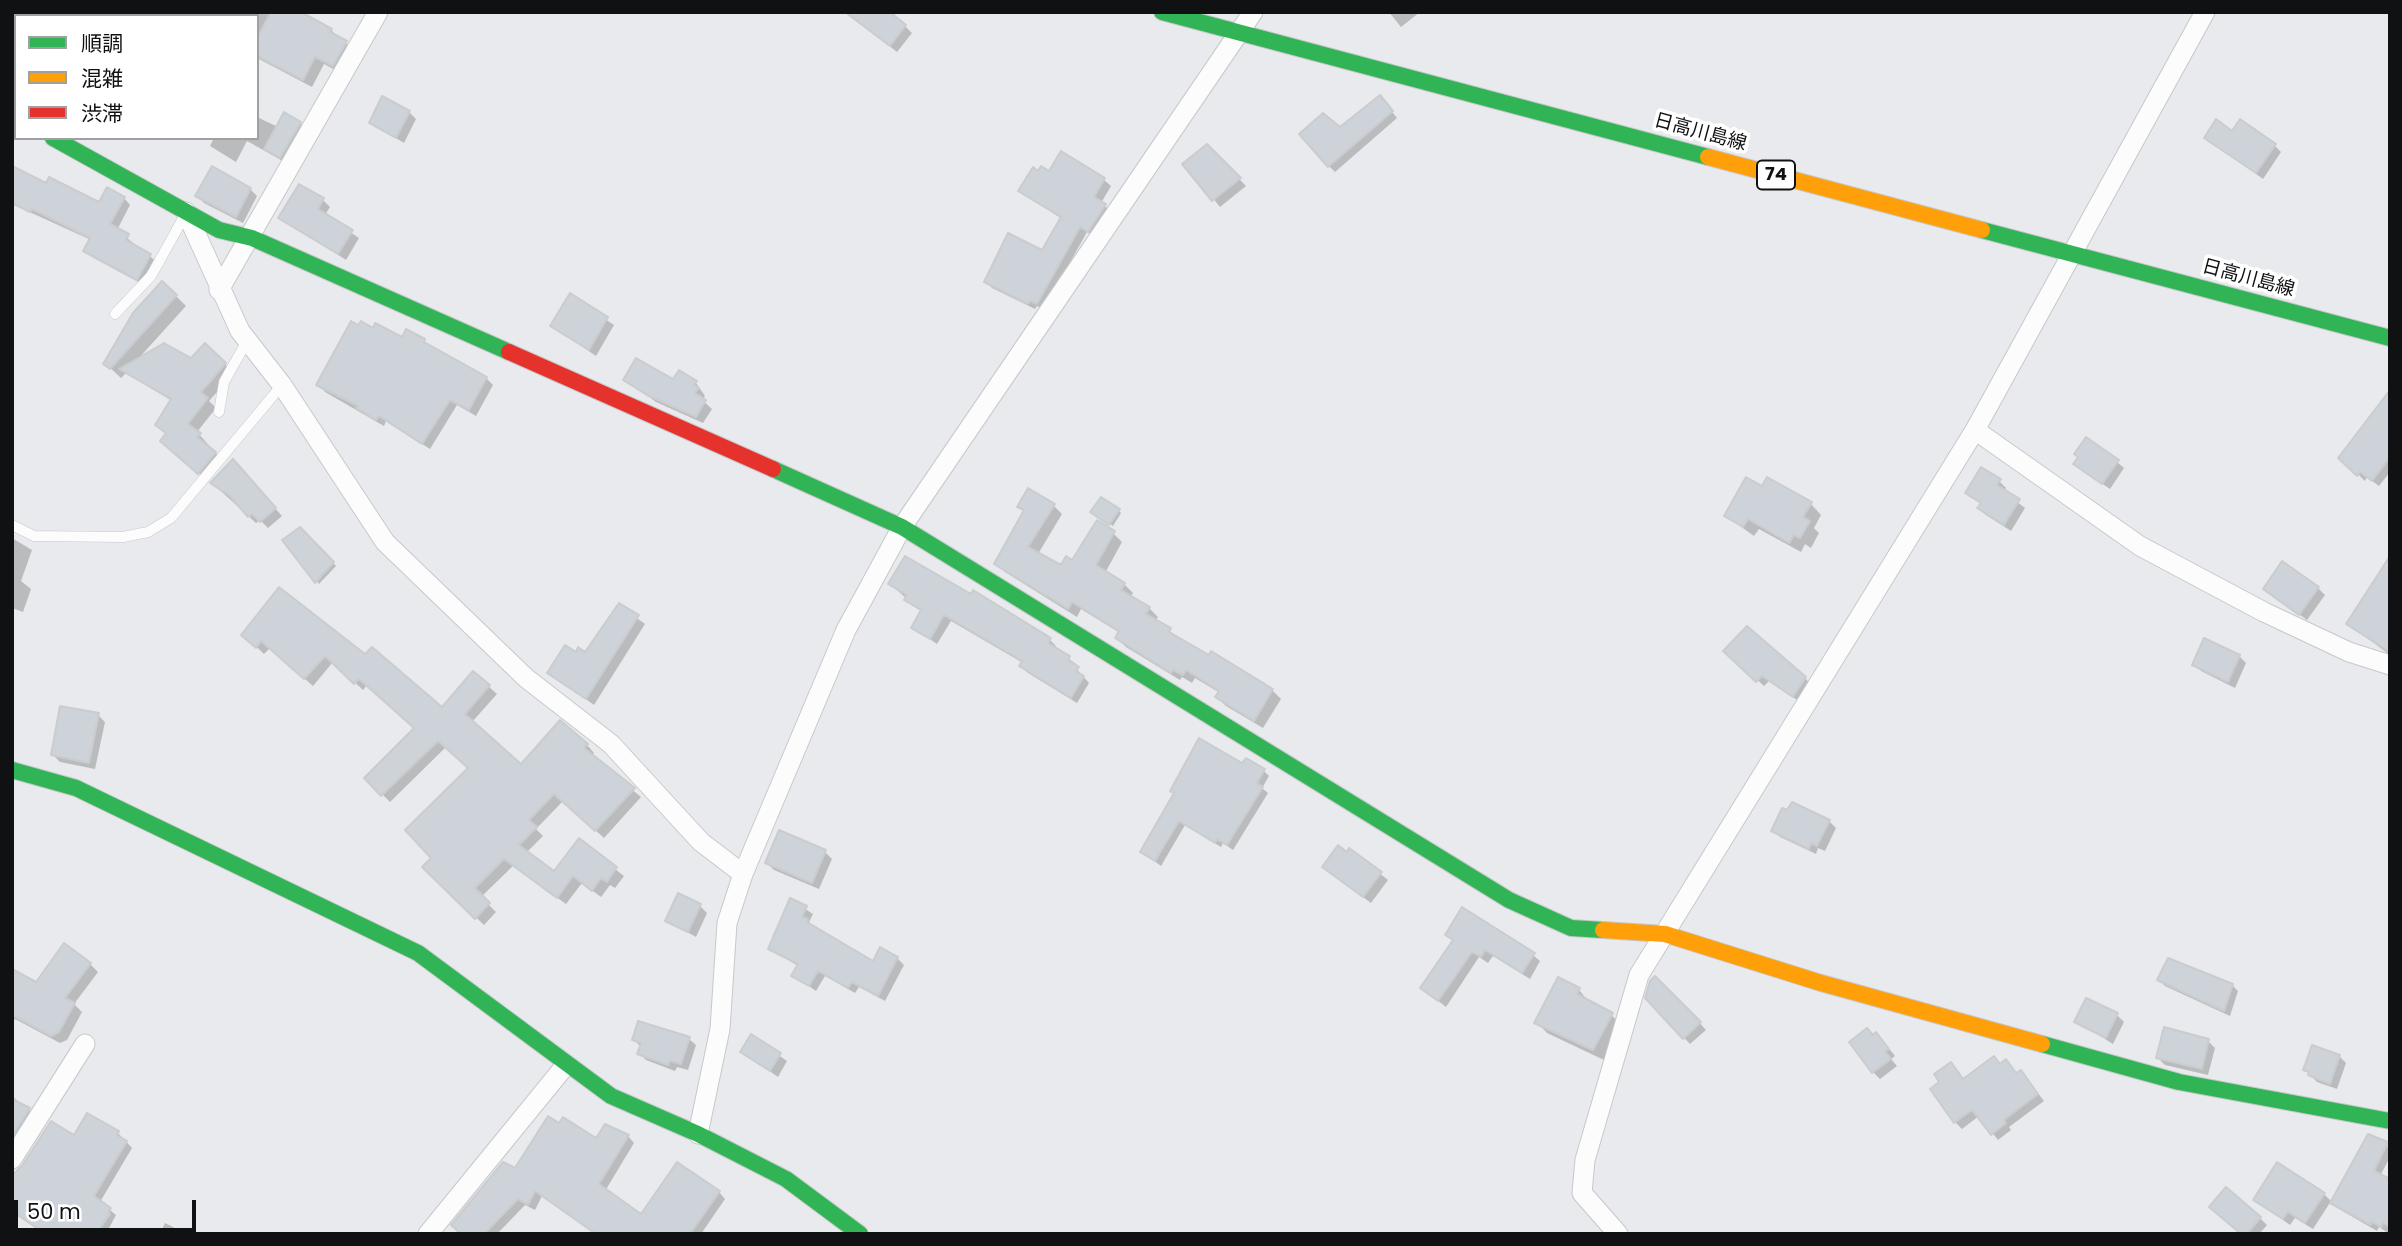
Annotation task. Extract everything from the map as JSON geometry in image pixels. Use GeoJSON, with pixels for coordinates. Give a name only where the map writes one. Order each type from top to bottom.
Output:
{"type":"FeatureCollection","features":[{"type":"Feature","properties":{"kind":"street"},"geometry":{"type":"LineString","coordinates":[[219,290],[252,238],[378,12]]}},
{"type":"Feature","properties":{"kind":"street","name":"日高川島線"},"geometry":{"type":"LineString","coordinates":[[1162,12],[2390,338]]}},
{"type":"Feature","properties":{"kind":"street"},"geometry":{"type":"LineString","coordinates":[[698,1134],[720,1029],[727,923],[743,874],[846,630],[902,527],[1254,12]]}},
{"type":"Feature","properties":{"kind":"street"},"geometry":{"type":"LineString","coordinates":[[1619,1234],[1582,1193],[1585,1160],[1639,975],[1975,430],[2205,12]]}},
{"type":"Feature","properties":{"kind":"street"},"geometry":{"type":"LineString","coordinates":[[56,140],[219,230],[252,238],[902,527],[1508,900],[1571,928],[1665,934],[1821,983],[2179,1082],[2390,1121]]}},
{"type":"Feature","properties":{"kind":"street"},"geometry":{"type":"LineString","coordinates":[[186,212],[219,290],[247,341],[282,385],[386,542],[526,678],[611,744],[701,842],[743,874]]}},
{"type":"Feature","properties":{"kind":"street"},"geometry":{"type":"LineString","coordinates":[[1975,430],[2140,546],[2264,612],[2349,652],[2390,665]]}},
{"type":"Feature","properties":{"kind":"street"},"geometry":{"type":"LineString","coordinates":[[12,770],[76,788],[418,953],[492,1006],[565,1066],[611,1096],[698,1134],[786,1179],[860,1234]]}},
{"type":"Feature","properties":{"kind":"street"},"geometry":{"type":"LineString","coordinates":[[12,1159],[85,1044]]}},
{"type":"Feature","properties":{"kind":"street"},"geometry":{"type":"LineString","coordinates":[[428,1234],[565,1066]]}},
{"type":"Feature","properties":{"kind":"lane"},"geometry":{"type":"LineString","coordinates":[[115,314],[151,276],[186,212]]}},
{"type":"Feature","properties":{"kind":"lane"},"geometry":{"type":"LineString","coordinates":[[219,412],[224,382],[247,341]]}},
{"type":"Feature","properties":{"kind":"lane"},"geometry":{"type":"LineString","coordinates":[[12,525],[34,536],[123,537],[148,532],[171,518],[282,385]]}},
{"type":"Feature","properties":{"kind":"building"},"geometry":{"type":"Polygon","coordinates":[[[271,12],[301,12],[332,29],[330,32],[347,41],[333,66],[315,57],[303,80],[259,57],[259,34],[271,12]]]}},
{"type":"Feature","properties":{"kind":"building"},"geometry":{"type":"Polygon","coordinates":[[[845,12],[890,12],[906,25],[890,46],[845,12]]]}},
{"type":"Feature","properties":{"kind":"building"},"geometry":{"type":"Polygon","coordinates":[[[1380,95],[1393,111],[1328,167],[1299,134],[1323,113],[1340,127],[1380,95]]]}},
{"type":"Feature","properties":{"kind":"building"},"geometry":{"type":"Polygon","coordinates":[[[382,96],[410,111],[396,138],[369,123],[382,96]]]}},
{"type":"Feature","properties":{"kind":"building"},"geometry":{"type":"Polygon","coordinates":[[[284,112],[301,122],[280,158],[264,149],[284,112]]]}},
{"type":"Feature","properties":{"kind":"building"},"geometry":{"type":"Polygon","coordinates":[[[2216,119],[2232,131],[2240,119],[2276,144],[2256,173],[2204,138],[2216,119]]]}},
{"type":"Feature","properties":{"kind":"building"},"geometry":{"type":"Polygon","coordinates":[[[1207,144],[1241,178],[1212,201],[1182,164],[1207,144]]]}},
{"type":"Feature","properties":{"kind":"building"},"geometry":{"type":"Polygon","coordinates":[[[1061,151],[1105,178],[1094,197],[1106,204],[1088,232],[1080,227],[1037,304],[1030,301],[1028,304],[984,282],[1008,233],[1042,250],[1061,217],[1018,191],[1033,167],[1038,171],[1041,166],[1049,171],[1061,151]]]}},
{"type":"Feature","properties":{"kind":"building"},"geometry":{"type":"Polygon","coordinates":[[[12,166],[46,183],[49,177],[99,202],[107,187],[125,197],[110,224],[129,234],[126,240],[151,254],[137,280],[83,251],[90,238],[32,209],[30,212],[12,203],[12,166]]]}},
{"type":"Feature","properties":{"kind":"building"},"geometry":{"type":"Polygon","coordinates":[[[212,166],[251,188],[236,217],[195,196],[212,166]]]}},
{"type":"Feature","properties":{"kind":"building"},"geometry":{"type":"Polygon","coordinates":[[[299,184],[324,198],[318,209],[353,230],[338,254],[278,218],[299,184]]]}},
{"type":"Feature","properties":{"kind":"building"},"geometry":{"type":"Polygon","coordinates":[[[162,281],[177,295],[110,369],[103,364],[133,313],[162,281]]]}},
{"type":"Feature","properties":{"kind":"building"},"geometry":{"type":"Polygon","coordinates":[[[570,293],[608,317],[589,350],[550,326],[570,293]]]}},
{"type":"Feature","properties":{"kind":"building"},"geometry":{"type":"Polygon","coordinates":[[[351,321],[358,325],[361,321],[373,328],[375,323],[402,337],[406,329],[487,377],[469,410],[450,400],[422,444],[379,416],[376,420],[356,408],[358,406],[316,385],[351,321]]]}},
{"type":"Feature","properties":{"kind":"building"},"geometry":{"type":"Polygon","coordinates":[[[164,343],[191,358],[205,343],[226,363],[201,392],[208,398],[188,424],[201,433],[197,437],[216,452],[198,474],[160,441],[166,433],[155,425],[171,399],[119,369],[164,343]]]}},
{"type":"Feature","properties":{"kind":"building"},"geometry":{"type":"Polygon","coordinates":[[[636,358],[673,379],[679,370],[697,381],[694,385],[699,388],[695,393],[706,400],[696,417],[647,395],[623,380],[636,358]]]}},
{"type":"Feature","properties":{"kind":"building"},"geometry":{"type":"Polygon","coordinates":[[[2390,390],[2390,457],[2372,481],[2360,472],[2357,476],[2338,458],[2390,390]]]}},
{"type":"Feature","properties":{"kind":"building"},"geometry":{"type":"Polygon","coordinates":[[[2086,437],[2119,460],[2102,484],[2073,464],[2078,457],[2074,454],[2086,437]]]}},
{"type":"Feature","properties":{"kind":"building"},"geometry":{"type":"Polygon","coordinates":[[[233,459],[276,508],[260,522],[252,514],[248,517],[230,496],[210,483],[233,459]]]}},
{"type":"Feature","properties":{"kind":"building"},"geometry":{"type":"Polygon","coordinates":[[[1981,467],[2001,479],[1997,485],[2020,499],[2004,525],[1977,508],[1981,503],[1965,493],[1981,467]]]}},
{"type":"Feature","properties":{"kind":"building"},"geometry":{"type":"Polygon","coordinates":[[[1746,477],[1762,486],[1767,477],[1812,502],[1803,517],[1810,521],[1800,538],[1794,535],[1789,543],[1748,519],[1743,527],[1724,516],[1746,477]]]}},
{"type":"Feature","properties":{"kind":"building"},"geometry":{"type":"Polygon","coordinates":[[[1028,488],[1055,504],[1028,547],[1061,565],[1066,556],[1072,560],[1097,520],[1115,531],[1096,565],[1125,583],[1121,590],[1150,607],[1146,614],[1171,628],[1169,632],[1209,655],[1211,651],[1273,689],[1254,721],[1215,697],[1219,691],[1186,670],[1183,675],[1173,670],[1171,673],[1115,638],[1119,631],[1072,602],[1068,609],[994,564],[1024,510],[1017,507],[1028,488]]]}},
{"type":"Feature","properties":{"kind":"building"},"geometry":{"type":"Polygon","coordinates":[[[1101,497],[1120,509],[1109,525],[1090,512],[1101,497]]]}},
{"type":"Feature","properties":{"kind":"building"},"geometry":{"type":"Polygon","coordinates":[[[300,527],[334,562],[315,583],[282,540],[300,527]]]}},
{"type":"Feature","properties":{"kind":"building"},"geometry":{"type":"Polygon","coordinates":[[[905,556],[971,594],[973,590],[1051,638],[1048,643],[1070,656],[1068,660],[1079,667],[1076,671],[1084,676],[1071,698],[1019,666],[1022,661],[944,615],[930,639],[911,628],[921,610],[904,600],[907,595],[888,584],[905,556]]]}},
{"type":"Feature","properties":{"kind":"building"},"geometry":{"type":"Polygon","coordinates":[[[2390,556],[2390,652],[2346,624],[2390,556]]]}},
{"type":"Feature","properties":{"kind":"building"},"geometry":{"type":"Polygon","coordinates":[[[2282,561],[2319,587],[2299,615],[2263,589],[2282,561]]]}},
{"type":"Feature","properties":{"kind":"building"},"geometry":{"type":"Polygon","coordinates":[[[279,587],[365,654],[372,647],[442,707],[473,671],[490,685],[465,714],[521,764],[560,720],[588,744],[584,748],[635,788],[595,831],[554,794],[529,820],[537,827],[519,845],[554,871],[579,838],[617,867],[607,882],[601,878],[592,891],[573,876],[557,898],[504,859],[475,888],[490,903],[475,919],[422,867],[431,858],[405,830],[468,768],[438,741],[381,796],[364,778],[414,728],[359,679],[354,684],[325,656],[304,679],[261,641],[256,648],[241,635],[279,587]]]}},
{"type":"Feature","properties":{"kind":"building"},"geometry":{"type":"Polygon","coordinates":[[[619,603],[639,615],[586,699],[547,673],[565,645],[576,652],[578,647],[585,652],[619,603]]]}},
{"type":"Feature","properties":{"kind":"building"},"geometry":{"type":"Polygon","coordinates":[[[1747,626],[1806,677],[1793,697],[1762,676],[1756,682],[1723,651],[1747,626]]]}},
{"type":"Feature","properties":{"kind":"building"},"geometry":{"type":"Polygon","coordinates":[[[2204,638],[2240,655],[2228,682],[2192,665],[2204,638]]]}},
{"type":"Feature","properties":{"kind":"building"},"geometry":{"type":"Polygon","coordinates":[[[60,706],[99,713],[89,763],[51,755],[60,706]]]}},
{"type":"Feature","properties":{"kind":"building"},"geometry":{"type":"Polygon","coordinates":[[[1199,738],[1242,763],[1246,758],[1265,769],[1257,783],[1263,787],[1227,845],[1217,839],[1215,843],[1179,821],[1155,861],[1140,852],[1174,793],[1170,791],[1199,738]]]}},
{"type":"Feature","properties":{"kind":"building"},"geometry":{"type":"Polygon","coordinates":[[[1792,802],[1830,820],[1817,846],[1811,843],[1809,849],[1771,831],[1782,808],[1787,810],[1792,802]]]}},
{"type":"Feature","properties":{"kind":"building"},"geometry":{"type":"Polygon","coordinates":[[[779,830],[826,850],[812,883],[765,863],[779,830]]]}},
{"type":"Feature","properties":{"kind":"building"},"geometry":{"type":"Polygon","coordinates":[[[1338,845],[1347,852],[1349,848],[1382,872],[1363,897],[1322,867],[1338,845]]]}},
{"type":"Feature","properties":{"kind":"building"},"geometry":{"type":"Polygon","coordinates":[[[678,893],[701,904],[688,932],[665,921],[678,893]]]}},
{"type":"Feature","properties":{"kind":"building"},"geometry":{"type":"Polygon","coordinates":[[[790,898],[807,906],[802,917],[808,919],[807,922],[873,961],[880,947],[898,957],[878,996],[852,982],[848,988],[818,971],[809,986],[791,976],[798,964],[768,949],[790,898]]]}},
{"type":"Feature","properties":{"kind":"building"},"geometry":{"type":"Polygon","coordinates":[[[1462,907],[1535,953],[1522,973],[1485,950],[1481,957],[1472,952],[1438,1001],[1420,988],[1453,940],[1445,935],[1462,907]]]}},
{"type":"Feature","properties":{"kind":"building"},"geometry":{"type":"Polygon","coordinates":[[[64,943],[91,963],[65,998],[75,1003],[59,1032],[51,1036],[12,1015],[12,969],[36,982],[64,943]]]}},
{"type":"Feature","properties":{"kind":"building"},"geometry":{"type":"Polygon","coordinates":[[[2168,958],[2233,984],[2224,1011],[2157,980],[2168,958]]]}},
{"type":"Feature","properties":{"kind":"building"},"geometry":{"type":"Polygon","coordinates":[[[1655,976],[1701,1022],[1683,1039],[1645,998],[1650,981],[1655,976]]]}},
{"type":"Feature","properties":{"kind":"building"},"geometry":{"type":"Polygon","coordinates":[[[1558,977],[1580,988],[1577,994],[1613,1013],[1593,1050],[1534,1023],[1558,977]]]}},
{"type":"Feature","properties":{"kind":"building"},"geometry":{"type":"Polygon","coordinates":[[[2086,998],[2118,1013],[2106,1038],[2074,1022],[2086,998]]]}},
{"type":"Feature","properties":{"kind":"building"},"geometry":{"type":"Polygon","coordinates":[[[638,1021],[690,1037],[681,1064],[670,1061],[668,1065],[637,1054],[641,1043],[632,1040],[638,1021]]]}},
{"type":"Feature","properties":{"kind":"building"},"geometry":{"type":"Polygon","coordinates":[[[2164,1027],[2209,1039],[2202,1069],[2156,1058],[2164,1027]]]}},
{"type":"Feature","properties":{"kind":"building"},"geometry":{"type":"Polygon","coordinates":[[[1867,1028],[1873,1035],[1876,1032],[1889,1049],[1885,1051],[1891,1059],[1872,1073],[1849,1042],[1867,1028]]]}},
{"type":"Feature","properties":{"kind":"building"},"geometry":{"type":"Polygon","coordinates":[[[751,1034],[781,1053],[770,1071],[740,1052],[751,1034]]]}},
{"type":"Feature","properties":{"kind":"building"},"geometry":{"type":"Polygon","coordinates":[[[2312,1045],[2340,1055],[2330,1084],[2308,1075],[2309,1072],[2303,1070],[2312,1045]]]}},
{"type":"Feature","properties":{"kind":"building"},"geometry":{"type":"Polygon","coordinates":[[[1994,1056],[2000,1064],[2006,1059],[2016,1073],[2021,1070],[2038,1094],[2004,1120],[2006,1123],[1991,1135],[1972,1110],[1954,1123],[1930,1089],[1939,1082],[1934,1074],[1951,1062],[1963,1079],[1994,1056]]]}},
{"type":"Feature","properties":{"kind":"building"},"geometry":{"type":"Polygon","coordinates":[[[12,1099],[30,1108],[13,1135],[12,1135],[12,1099]]]}},
{"type":"Feature","properties":{"kind":"building"},"geometry":{"type":"Polygon","coordinates":[[[87,1113],[119,1131],[117,1135],[127,1141],[94,1196],[111,1208],[108,1213],[110,1214],[96,1234],[45,1234],[12,1211],[12,1175],[22,1166],[51,1121],[74,1135],[87,1113]]]}},
{"type":"Feature","properties":{"kind":"building"},"geometry":{"type":"Polygon","coordinates":[[[548,1116],[559,1123],[563,1117],[596,1138],[605,1124],[629,1135],[599,1184],[641,1214],[677,1162],[720,1191],[690,1234],[596,1234],[535,1191],[528,1205],[518,1199],[484,1234],[461,1234],[451,1225],[503,1162],[515,1168],[548,1116]]]}},
{"type":"Feature","properties":{"kind":"building"},"geometry":{"type":"Polygon","coordinates":[[[2368,1134],[2388,1142],[2374,1171],[2390,1179],[2390,1227],[2383,1223],[2381,1227],[2372,1222],[2371,1225],[2330,1203],[2368,1134]]]}},
{"type":"Feature","properties":{"kind":"building"},"geometry":{"type":"Polygon","coordinates":[[[2277,1162],[2325,1193],[2305,1223],[2288,1212],[2283,1219],[2253,1200],[2277,1162]]]}},
{"type":"Feature","properties":{"kind":"building"},"geometry":{"type":"Polygon","coordinates":[[[2226,1187],[2261,1217],[2247,1234],[2241,1234],[2209,1207],[2226,1187]]]}},
{"type":"Feature","properties":{"kind":"traffic: fast"},"geometry":{"type":"LineString","coordinates":[[1162,12],[1708,157]]}},
{"type":"Feature","properties":{"kind":"traffic: fast"},"geometry":{"type":"LineString","coordinates":[[57,140],[219,230],[252,238],[509,352]]}},
{"type":"Feature","properties":{"kind":"traffic: fast"},"geometry":{"type":"LineString","coordinates":[[1982,230],[2390,338]]}},
{"type":"Feature","properties":{"kind":"traffic: fast"},"geometry":{"type":"LineString","coordinates":[[773,469],[902,527],[1509,900],[1571,928],[1603,930]]}},
{"type":"Feature","properties":{"kind":"traffic: fast"},"geometry":{"type":"LineString","coordinates":[[12,770],[76,788],[418,953],[611,1096],[698,1134],[786,1179],[860,1234]]}},
{"type":"Feature","properties":{"kind":"traffic: fast"},"geometry":{"type":"LineString","coordinates":[[2042,1044],[2179,1082],[2390,1121]]}},
{"type":"Feature","properties":{"kind":"traffic: slow"},"geometry":{"type":"LineString","coordinates":[[1708,157],[1982,230]]}},
{"type":"Feature","properties":{"kind":"traffic: slow"},"geometry":{"type":"LineString","coordinates":[[1603,930],[1665,934],[1821,983],[2042,1044]]}},
{"type":"Feature","properties":{"kind":"traffic: jam"},"geometry":{"type":"LineString","coordinates":[[509,352],[773,469]]}}]}
